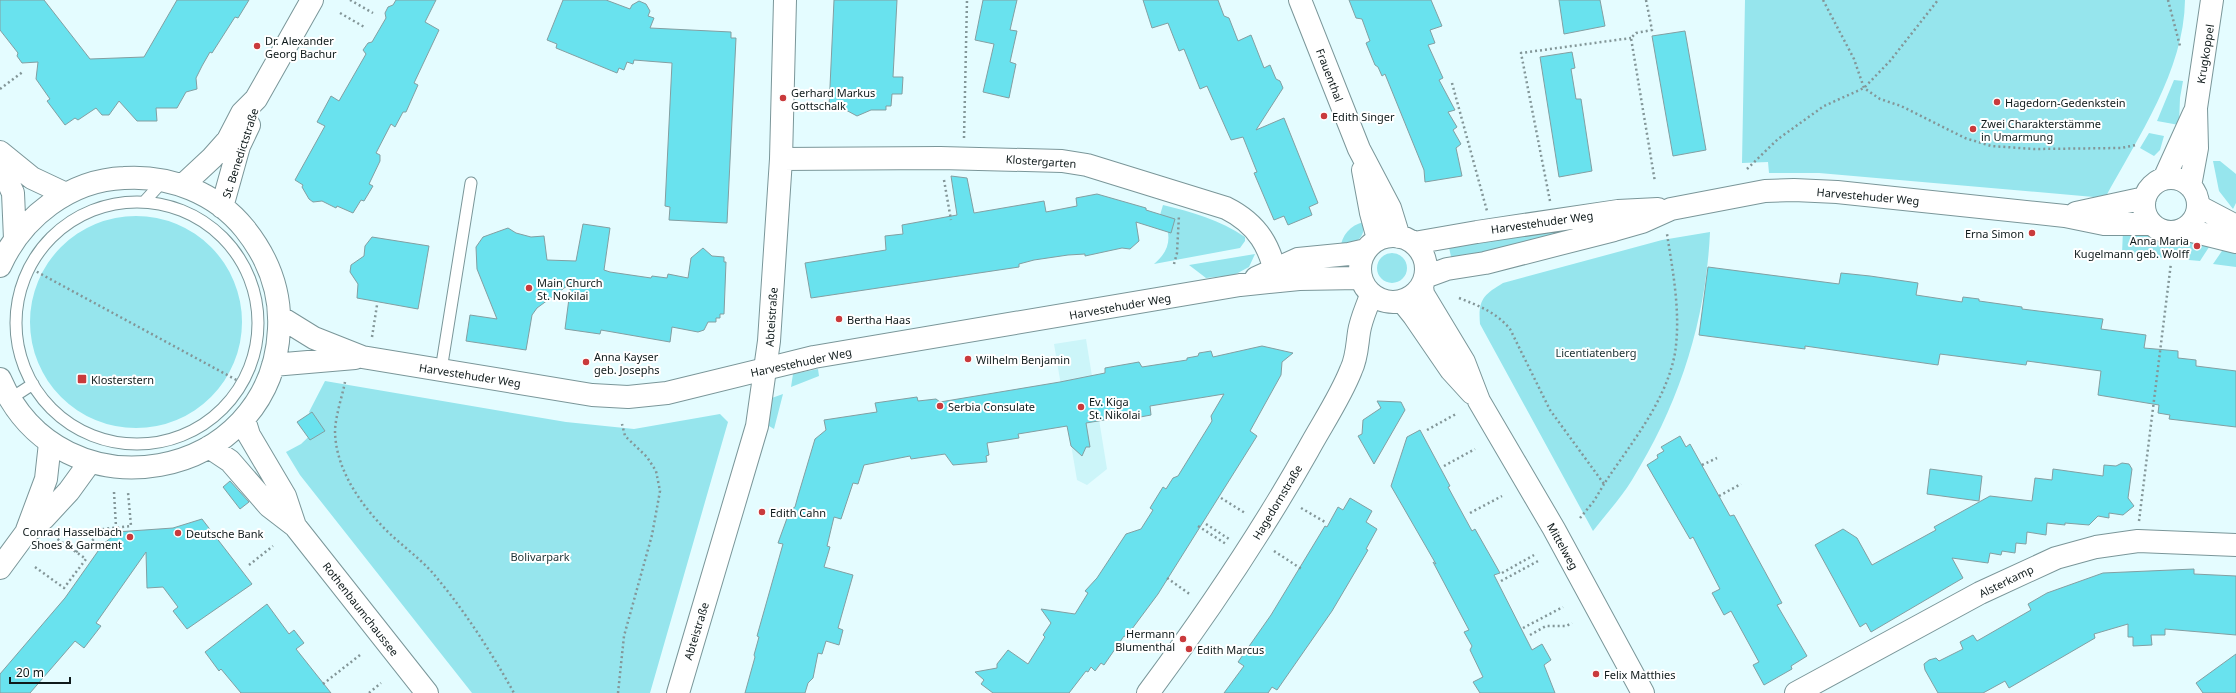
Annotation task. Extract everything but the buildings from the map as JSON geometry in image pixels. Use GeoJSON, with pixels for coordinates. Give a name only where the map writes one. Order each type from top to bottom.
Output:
{"type":"FeatureCollection","features":[{"type":"Feature","properties":{"kind":"street","name":"St. Benedictstraße"},"geometry":{"type":"LineString","coordinates":[[173,183],[212,158],[228,140],[242,113],[256,99],[312,0]]}},
{"type":"Feature","properties":{"kind":"street","name":"Abteistraße"},"geometry":{"type":"LineString","coordinates":[[678,693],[757,426],[766,368],[781,159],[785,0]]}},
{"type":"Feature","properties":{"kind":"street","name":"Frauenthal"},"geometry":{"type":"LineString","coordinates":[[1300,0],[1359,149],[1390,208],[1389,242]]}},
{"type":"Feature","properties":{"kind":"street","name":"Krugkoppel"},"geometry":{"type":"LineString","coordinates":[[2194,196],[2197,148],[2196,108],[2212,0]]}},
{"type":"Feature","properties":{"kind":"street","name":"St. Benedictstraße"},"geometry":{"type":"LineString","coordinates":[[222,207],[239,146],[252,118],[256,99]]}},
{"type":"Feature","properties":{"kind":"street","name":"Krugkoppel"},"geometry":{"type":"LineString","coordinates":[[2164,179],[2196,108]]}},
{"type":"Feature","properties":{"kind":"street"},"geometry":{"type":"LineString","coordinates":[[0,152],[32,178],[66,194]]}},
{"type":"Feature","properties":{"kind":"street","name":"Klostergarten"},"geometry":{"type":"LineString","coordinates":[[781,159],[1012,158],[1062,161],[1087,166],[1226,208],[1238,214],[1248,221],[1263,238],[1270,252],[1276,275]]}},
{"type":"Feature","properties":{"kind":"street"},"geometry":{"type":"LineString","coordinates":[[0,165],[13,193],[15,239]]}},
{"type":"Feature","properties":{"kind":"street"},"geometry":{"type":"LineString","coordinates":[[0,266],[15,239],[37,214],[66,194],[84,186],[110,180],[146,178],[173,183],[204,195],[222,207],[241,224],[259,248],[269,268],[276,289],[280,317],[278,342],[273,365],[263,391],[244,419],[224,437],[209,447],[177,462],[147,468],[131,469],[90,462],[50,443],[35,430],[10,399],[0,379]]}},
{"type":"Feature","properties":{"kind":"street"},"geometry":{"type":"LineString","coordinates":[[2152,224],[2145,212],[2145,198],[2152,186],[2164,179],[2178,179],[2194,196],[2236,226]]}},
{"type":"Feature","properties":{"kind":"street","name":"Harvestehuder Weg"},"geometry":{"type":"LineString","coordinates":[[280,317],[314,338],[362,357],[592,396],[628,397],[667,393],[693,388],[766,368],[814,357],[1240,285],[1276,275],[1308,257],[1349,254],[1389,242],[1477,232],[1618,211],[1671,209],[1741,194],[1794,190],[1836,192],[2065,216],[2104,224],[2152,224],[2164,231],[2171,232],[2184,229],[2236,242]]}},
{"type":"Feature","properties":{"kind":"street"},"geometry":{"type":"LineString","coordinates":[[2184,229],[2194,219],[2194,196]]}},
{"type":"Feature","properties":{"kind":"street","name":"Harvestehuder Weg"},"geometry":{"type":"LineString","coordinates":[[2065,216],[2145,198]]}},
{"type":"Feature","properties":{"kind":"street","name":"Harvestehuder Weg"},"geometry":{"type":"LineString","coordinates":[[1276,275],[1320,278],[1366,286],[1387,302],[1402,301],[1413,296],[1423,282],[1447,269],[1485,263],[1614,230],[1642,222],[1671,209]]}},
{"type":"Feature","properties":{"kind":"street"},"geometry":{"type":"LineString","coordinates":[[1366,286],[1360,263],[1389,242],[1424,260],[1423,282]]}},
{"type":"Feature","properties":{"kind":"street","name":"Mittelweg"},"geometry":{"type":"LineString","coordinates":[[1423,282],[1423,294],[1464,362],[1480,401],[1554,529],[1643,693]]}},
{"type":"Feature","properties":{"kind":"street","name":"Hagedornstraße"},"geometry":{"type":"LineString","coordinates":[[1148,693],[1198,626],[1233,574],[1290,482],[1352,370],[1357,350],[1366,286]]}},
{"type":"Feature","properties":{"kind":"street","name":"Mittelweg"},"geometry":{"type":"LineString","coordinates":[[1402,301],[1451,370],[1480,401]]}},
{"type":"Feature","properties":{"kind":"street","name":"Harvestehuder Weg"},"geometry":{"type":"LineString","coordinates":[[273,365],[362,357]]}},
{"type":"Feature","properties":{"kind":"street","name":"Rothenbaumchaussee"},"geometry":{"type":"LineString","coordinates":[[244,419],[249,435],[285,496],[295,526]]}},
{"type":"Feature","properties":{"kind":"street"},"geometry":{"type":"LineString","coordinates":[[25,534],[46,479],[50,443]]}},
{"type":"Feature","properties":{"kind":"street","name":"Rothenbaumchaussee"},"geometry":{"type":"LineString","coordinates":[[209,447],[230,461],[269,506],[295,526],[426,693]]}},
{"type":"Feature","properties":{"kind":"street"},"geometry":{"type":"LineString","coordinates":[[0,568],[25,534],[44,518],[69,491],[90,462]]}},
{"type":"Feature","properties":{"kind":"street","name":"Alsterkamp"},"geometry":{"type":"LineString","coordinates":[[1796,693],[1980,593],[2056,558],[2096,547],[2137,541],[2236,545]]}},
{"type":"Feature","properties":{"kind":"lane"},"geometry":{"type":"LineString","coordinates":[[144,202],[173,183]]}},
{"type":"Feature","properties":{"kind":"lane"},"geometry":{"type":"LineString","coordinates":[[441,370],[471,183]]}},
{"type":"Feature","properties":{"kind":"lane"},"geometry":{"type":"LineString","coordinates":[[144,202],[173,207],[188,213],[219,234],[235,252],[247,273],[257,311],[256,347],[242,383],[236,394],[214,418],[179,436],[147,444],[136,445],[109,441],[81,431],[47,403],[33,384],[22,354],[16,319],[19,294],[28,267],[44,243],[64,225],[97,209],[121,204],[144,202]]}},
{"type":"Feature","properties":{"kind":"lane"},"geometry":{"type":"LineString","coordinates":[[235,252],[241,224]]}},
{"type":"Feature","properties":{"kind":"lane"},"geometry":{"type":"LineString","coordinates":[[10,399],[33,384]]}},
{"type":"Feature","properties":{"kind":"lane"},"geometry":{"type":"LineString","coordinates":[[131,469],[147,444]]}},
{"type":"Feature","properties":{"kind":"path"},"geometry":{"type":"LineString","coordinates":[[350,0],[373,14]]}},
{"type":"Feature","properties":{"kind":"path"},"geometry":{"type":"LineString","coordinates":[[964,145],[967,0]]}},
{"type":"Feature","properties":{"kind":"path"},"geometry":{"type":"LineString","coordinates":[[1550,202],[1521,53],[1631,38],[1636,33],[1652,30],[1646,0]]}},
{"type":"Feature","properties":{"kind":"path"},"geometry":{"type":"LineString","coordinates":[[1823,0],[1854,59],[1864,88],[1880,99],[1902,106],[1965,138],[1991,146],[2034,149],[2121,148],[2136,145]]}},
{"type":"Feature","properties":{"kind":"path"},"geometry":{"type":"LineString","coordinates":[[1747,169],[1778,139],[1824,106],[1864,88],[1890,62],[1938,0]]}},
{"type":"Feature","properties":{"kind":"path"},"geometry":{"type":"LineString","coordinates":[[2168,0],[2180,46]]}},
{"type":"Feature","properties":{"kind":"path"},"geometry":{"type":"LineString","coordinates":[[340,13],[366,28]]}},
{"type":"Feature","properties":{"kind":"path"},"geometry":{"type":"LineString","coordinates":[[1631,38],[1655,182]]}},
{"type":"Feature","properties":{"kind":"path"},"geometry":{"type":"LineString","coordinates":[[0,89],[24,71]]}},
{"type":"Feature","properties":{"kind":"path"},"geometry":{"type":"LineString","coordinates":[[1452,83],[1487,213]]}},
{"type":"Feature","properties":{"kind":"path"},"geometry":{"type":"LineString","coordinates":[[943,176],[951,220]]}},
{"type":"Feature","properties":{"kind":"path"},"geometry":{"type":"LineString","coordinates":[[1174,264],[1177,254],[1179,209]]}},
{"type":"Feature","properties":{"kind":"path"},"geometry":{"type":"LineString","coordinates":[[1580,518],[1594,501],[1657,402],[1674,353],[1676,307],[1667,234]]}},
{"type":"Feature","properties":{"kind":"path"},"geometry":{"type":"LineString","coordinates":[[2138,529],[2171,263]]}},
{"type":"Feature","properties":{"kind":"path"},"geometry":{"type":"LineString","coordinates":[[28,267],[242,383]]}},
{"type":"Feature","properties":{"kind":"path"},"geometry":{"type":"LineString","coordinates":[[1459,298],[1486,308],[1502,318],[1510,329],[1550,410],[1604,484]]}},
{"type":"Feature","properties":{"kind":"path"},"geometry":{"type":"LineString","coordinates":[[372,337],[377,305]]}},
{"type":"Feature","properties":{"kind":"path"},"geometry":{"type":"LineString","coordinates":[[344,382],[335,430],[342,466],[360,501],[386,530],[426,566],[454,597],[495,659],[514,693]]}},
{"type":"Feature","properties":{"kind":"path"},"geometry":{"type":"LineString","coordinates":[[1427,430],[1456,414]]}},
{"type":"Feature","properties":{"kind":"path"},"geometry":{"type":"LineString","coordinates":[[618,693],[624,636],[652,535],[660,491],[656,471],[647,457],[625,436],[622,424]]}},
{"type":"Feature","properties":{"kind":"path"},"geometry":{"type":"LineString","coordinates":[[1444,466],[1475,449]]}},
{"type":"Feature","properties":{"kind":"path"},"geometry":{"type":"LineString","coordinates":[[1702,465],[1717,458]]}},
{"type":"Feature","properties":{"kind":"path"},"geometry":{"type":"LineString","coordinates":[[1719,496],[1742,484]]}},
{"type":"Feature","properties":{"kind":"path"},"geometry":{"type":"LineString","coordinates":[[114,492],[116,527]]}},
{"type":"Feature","properties":{"kind":"path"},"geometry":{"type":"LineString","coordinates":[[76,552],[89,544],[103,529],[131,526],[128,492]]}},
{"type":"Feature","properties":{"kind":"path"},"geometry":{"type":"LineString","coordinates":[[1470,513],[1502,496]]}},
{"type":"Feature","properties":{"kind":"path"},"geometry":{"type":"LineString","coordinates":[[1221,498],[1245,513]]}},
{"type":"Feature","properties":{"kind":"path"},"geometry":{"type":"LineString","coordinates":[[1301,508],[1325,522]]}},
{"type":"Feature","properties":{"kind":"path"},"geometry":{"type":"LineString","coordinates":[[1206,524],[1229,539]]}},
{"type":"Feature","properties":{"kind":"path"},"geometry":{"type":"LineString","coordinates":[[1198,526],[1226,544]]}},
{"type":"Feature","properties":{"kind":"path"},"geometry":{"type":"LineString","coordinates":[[35,567],[64,588],[86,559],[56,538]]}},
{"type":"Feature","properties":{"kind":"path"},"geometry":{"type":"LineString","coordinates":[[249,565],[273,546]]}},
{"type":"Feature","properties":{"kind":"path"},"geometry":{"type":"LineString","coordinates":[[1274,551],[1303,570]]}},
{"type":"Feature","properties":{"kind":"path"},"geometry":{"type":"LineString","coordinates":[[1502,573],[1534,555]]}},
{"type":"Feature","properties":{"kind":"path"},"geometry":{"type":"LineString","coordinates":[[1501,581],[1538,561]]}},
{"type":"Feature","properties":{"kind":"path"},"geometry":{"type":"LineString","coordinates":[[1167,578],[1191,595]]}},
{"type":"Feature","properties":{"kind":"path"},"geometry":{"type":"LineString","coordinates":[[1523,628],[1563,607]]}},
{"type":"Feature","properties":{"kind":"path"},"geometry":{"type":"LineString","coordinates":[[1530,635],[1546,626],[1566,626],[1572,623]]}},
{"type":"Feature","properties":{"kind":"path"},"geometry":{"type":"LineString","coordinates":[[323,684],[360,655]]}},
{"type":"Feature","properties":{"kind":"path"},"geometry":{"type":"LineString","coordinates":[[369,693],[381,683]]}},
{"type":"Feature","properties":{"kind":"shaded area","name":"Ev. Kiga St. Nikolai"},"geometry":{"type":"Polygon","coordinates":[[[1086,339],[1107,469],[1087,485],[1077,480],[1054,344],[1086,339]]]}},
{"type":"Feature","properties":{"kind":"green space"},"geometry":{"type":"Polygon","coordinates":[[[1745,0],[2185,0],[2183,26],[2177,52],[2168,78],[2145,127],[2105,198],[1819,173],[1769,173],[1768,162],[1742,163],[1745,0]]]}},
{"type":"Feature","properties":{"kind":"green space"},"geometry":{"type":"Polygon","coordinates":[[[2174,80],[2183,81],[2180,98],[2179,125],[2157,121],[2174,80]]]}},
{"type":"Feature","properties":{"kind":"green space"},"geometry":{"type":"Polygon","coordinates":[[[2149,133],[2164,136],[2160,150],[2154,156],[2140,148],[2149,133]]]}},
{"type":"Feature","properties":{"kind":"green space"},"geometry":{"type":"Polygon","coordinates":[[[2213,161],[2220,161],[2236,174],[2236,203],[2233,209],[2219,191],[2213,161]]]}},
{"type":"Feature","properties":{"kind":"green space"},"geometry":{"type":"Polygon","coordinates":[[[1163,205],[1216,221],[1245,237],[1245,241],[1240,248],[1154,264],[1164,253],[1168,241],[1167,228],[1160,215],[1163,205]]]}},
{"type":"Feature","properties":{"kind":"green space"},"geometry":{"type":"Polygon","coordinates":[[[126,216],[146,216],[167,220],[186,228],[211,247],[224,263],[234,281],[240,301],[242,322],[240,343],[234,363],[224,381],[211,397],[186,416],[167,424],[146,428],[126,428],[105,424],[86,416],[69,404],[54,389],[42,372],[34,353],[30,332],[30,312],[34,291],[42,272],[54,255],[69,240],[86,228],[105,220],[126,216]]]}},
{"type":"Feature","properties":{"kind":"green space"},"geometry":{"type":"Polygon","coordinates":[[[1607,220],[1608,225],[1452,261],[1448,243],[1607,220]]]}},
{"type":"Feature","properties":{"kind":"green space"},"geometry":{"type":"Polygon","coordinates":[[[1364,222],[1361,237],[1354,243],[1340,249],[1343,239],[1348,231],[1359,223],[1364,222]]]}},
{"type":"Feature","properties":{"kind":"green space"},"geometry":{"type":"Polygon","coordinates":[[[2123,230],[2140,232],[2163,243],[2189,240],[2211,244],[2200,261],[2122,254],[2123,230]]]}},
{"type":"Feature","properties":{"kind":"green space","name":"Licentiatenberg"},"geometry":{"type":"Polygon","coordinates":[[[1710,232],[1703,298],[1696,330],[1676,392],[1649,451],[1628,487],[1593,531],[1480,324],[1481,304],[1486,295],[1503,283],[1662,240],[1710,232]]]}},
{"type":"Feature","properties":{"kind":"green space"},"geometry":{"type":"Polygon","coordinates":[[[2224,248],[2236,250],[2236,267],[2213,264],[2224,248]]]}},
{"type":"Feature","properties":{"kind":"green space"},"geometry":{"type":"Polygon","coordinates":[[[1392,253],[1398,254],[1406,262],[1406,274],[1398,282],[1392,283],[1386,282],[1378,274],[1377,268],[1378,262],[1386,254],[1392,253]]]}},
{"type":"Feature","properties":{"kind":"green space"},"geometry":{"type":"Polygon","coordinates":[[[1255,254],[1249,267],[1234,275],[1206,278],[1189,265],[1255,254]]]}},
{"type":"Feature","properties":{"kind":"green space"},"geometry":{"type":"Polygon","coordinates":[[[818,369],[819,376],[791,387],[793,374],[818,369]]]}},
{"type":"Feature","properties":{"kind":"green space","name":"Bolivarpark"},"geometry":{"type":"Polygon","coordinates":[[[325,381],[566,422],[634,429],[720,414],[728,422],[650,693],[472,693],[300,475],[286,452],[301,444],[320,426],[309,412],[325,381]]]}},
{"type":"Feature","properties":{"kind":"green space"},"geometry":{"type":"Polygon","coordinates":[[[783,394],[774,429],[764,423],[769,399],[783,394]]]}},
{"type":"Feature","properties":{"kind":"place","name":"Dr. Alexander Georg Bachur"},"geometry":{"type":"Point","coordinates":[257,46]}},
{"type":"Feature","properties":{"kind":"place","name":"Gerhard Markus Gottschalk"},"geometry":{"type":"Point","coordinates":[783,98]}},
{"type":"Feature","properties":{"kind":"place","name":"Hagedorn-Gedenkstein"},"geometry":{"type":"Point","coordinates":[1997,102]}},
{"type":"Feature","properties":{"kind":"place","name":"Edith Singer"},"geometry":{"type":"Point","coordinates":[1324,116]}},
{"type":"Feature","properties":{"kind":"place","name":"Zwei Charakterstämme in Umarmung"},"geometry":{"type":"Point","coordinates":[1973,129]}},
{"type":"Feature","properties":{"kind":"place","name":"Erna Simon"},"geometry":{"type":"Point","coordinates":[2032,233]}},
{"type":"Feature","properties":{"kind":"place","name":"Anna Maria Kugelmann geb. Wolff"},"geometry":{"type":"Point","coordinates":[2197,246]}},
{"type":"Feature","properties":{"kind":"place","name":"Main Church St. Nokilai"},"geometry":{"type":"Point","coordinates":[529,288]}},
{"type":"Feature","properties":{"kind":"place","name":"Bertha Haas"},"geometry":{"type":"Point","coordinates":[839,319]}},
{"type":"Feature","properties":{"kind":"place","name":"Wilhelm Benjamin"},"geometry":{"type":"Point","coordinates":[968,359]}},
{"type":"Feature","properties":{"kind":"place","name":"Anna Kayser geb. Josephs"},"geometry":{"type":"Point","coordinates":[586,362]}},
{"type":"Feature","properties":{"kind":"place","name":"Klosterstern"},"geometry":{"type":"Point","coordinates":[82,379]}},
{"type":"Feature","properties":{"kind":"place","name":"Serbia Consulate"},"geometry":{"type":"Point","coordinates":[940,406]}},
{"type":"Feature","properties":{"kind":"place","name":"Ev. Kiga St. Nikolai"},"geometry":{"type":"Point","coordinates":[1081,407]}},
{"type":"Feature","properties":{"kind":"place","name":"Edith Cahn"},"geometry":{"type":"Point","coordinates":[762,512]}},
{"type":"Feature","properties":{"kind":"place","name":"Deutsche Bank"},"geometry":{"type":"Point","coordinates":[178,533]}},
{"type":"Feature","properties":{"kind":"place","name":"Conrad Hasselbach Shoes & Garment"},"geometry":{"type":"Point","coordinates":[130,537]}},
{"type":"Feature","properties":{"kind":"place","name":"Hermann Blumenthal"},"geometry":{"type":"Point","coordinates":[1183,639]}},
{"type":"Feature","properties":{"kind":"place","name":"Edith Marcus"},"geometry":{"type":"Point","coordinates":[1189,649]}},
{"type":"Feature","properties":{"kind":"place","name":"Felix Matthies"},"geometry":{"type":"Point","coordinates":[1596,674]}}]}
